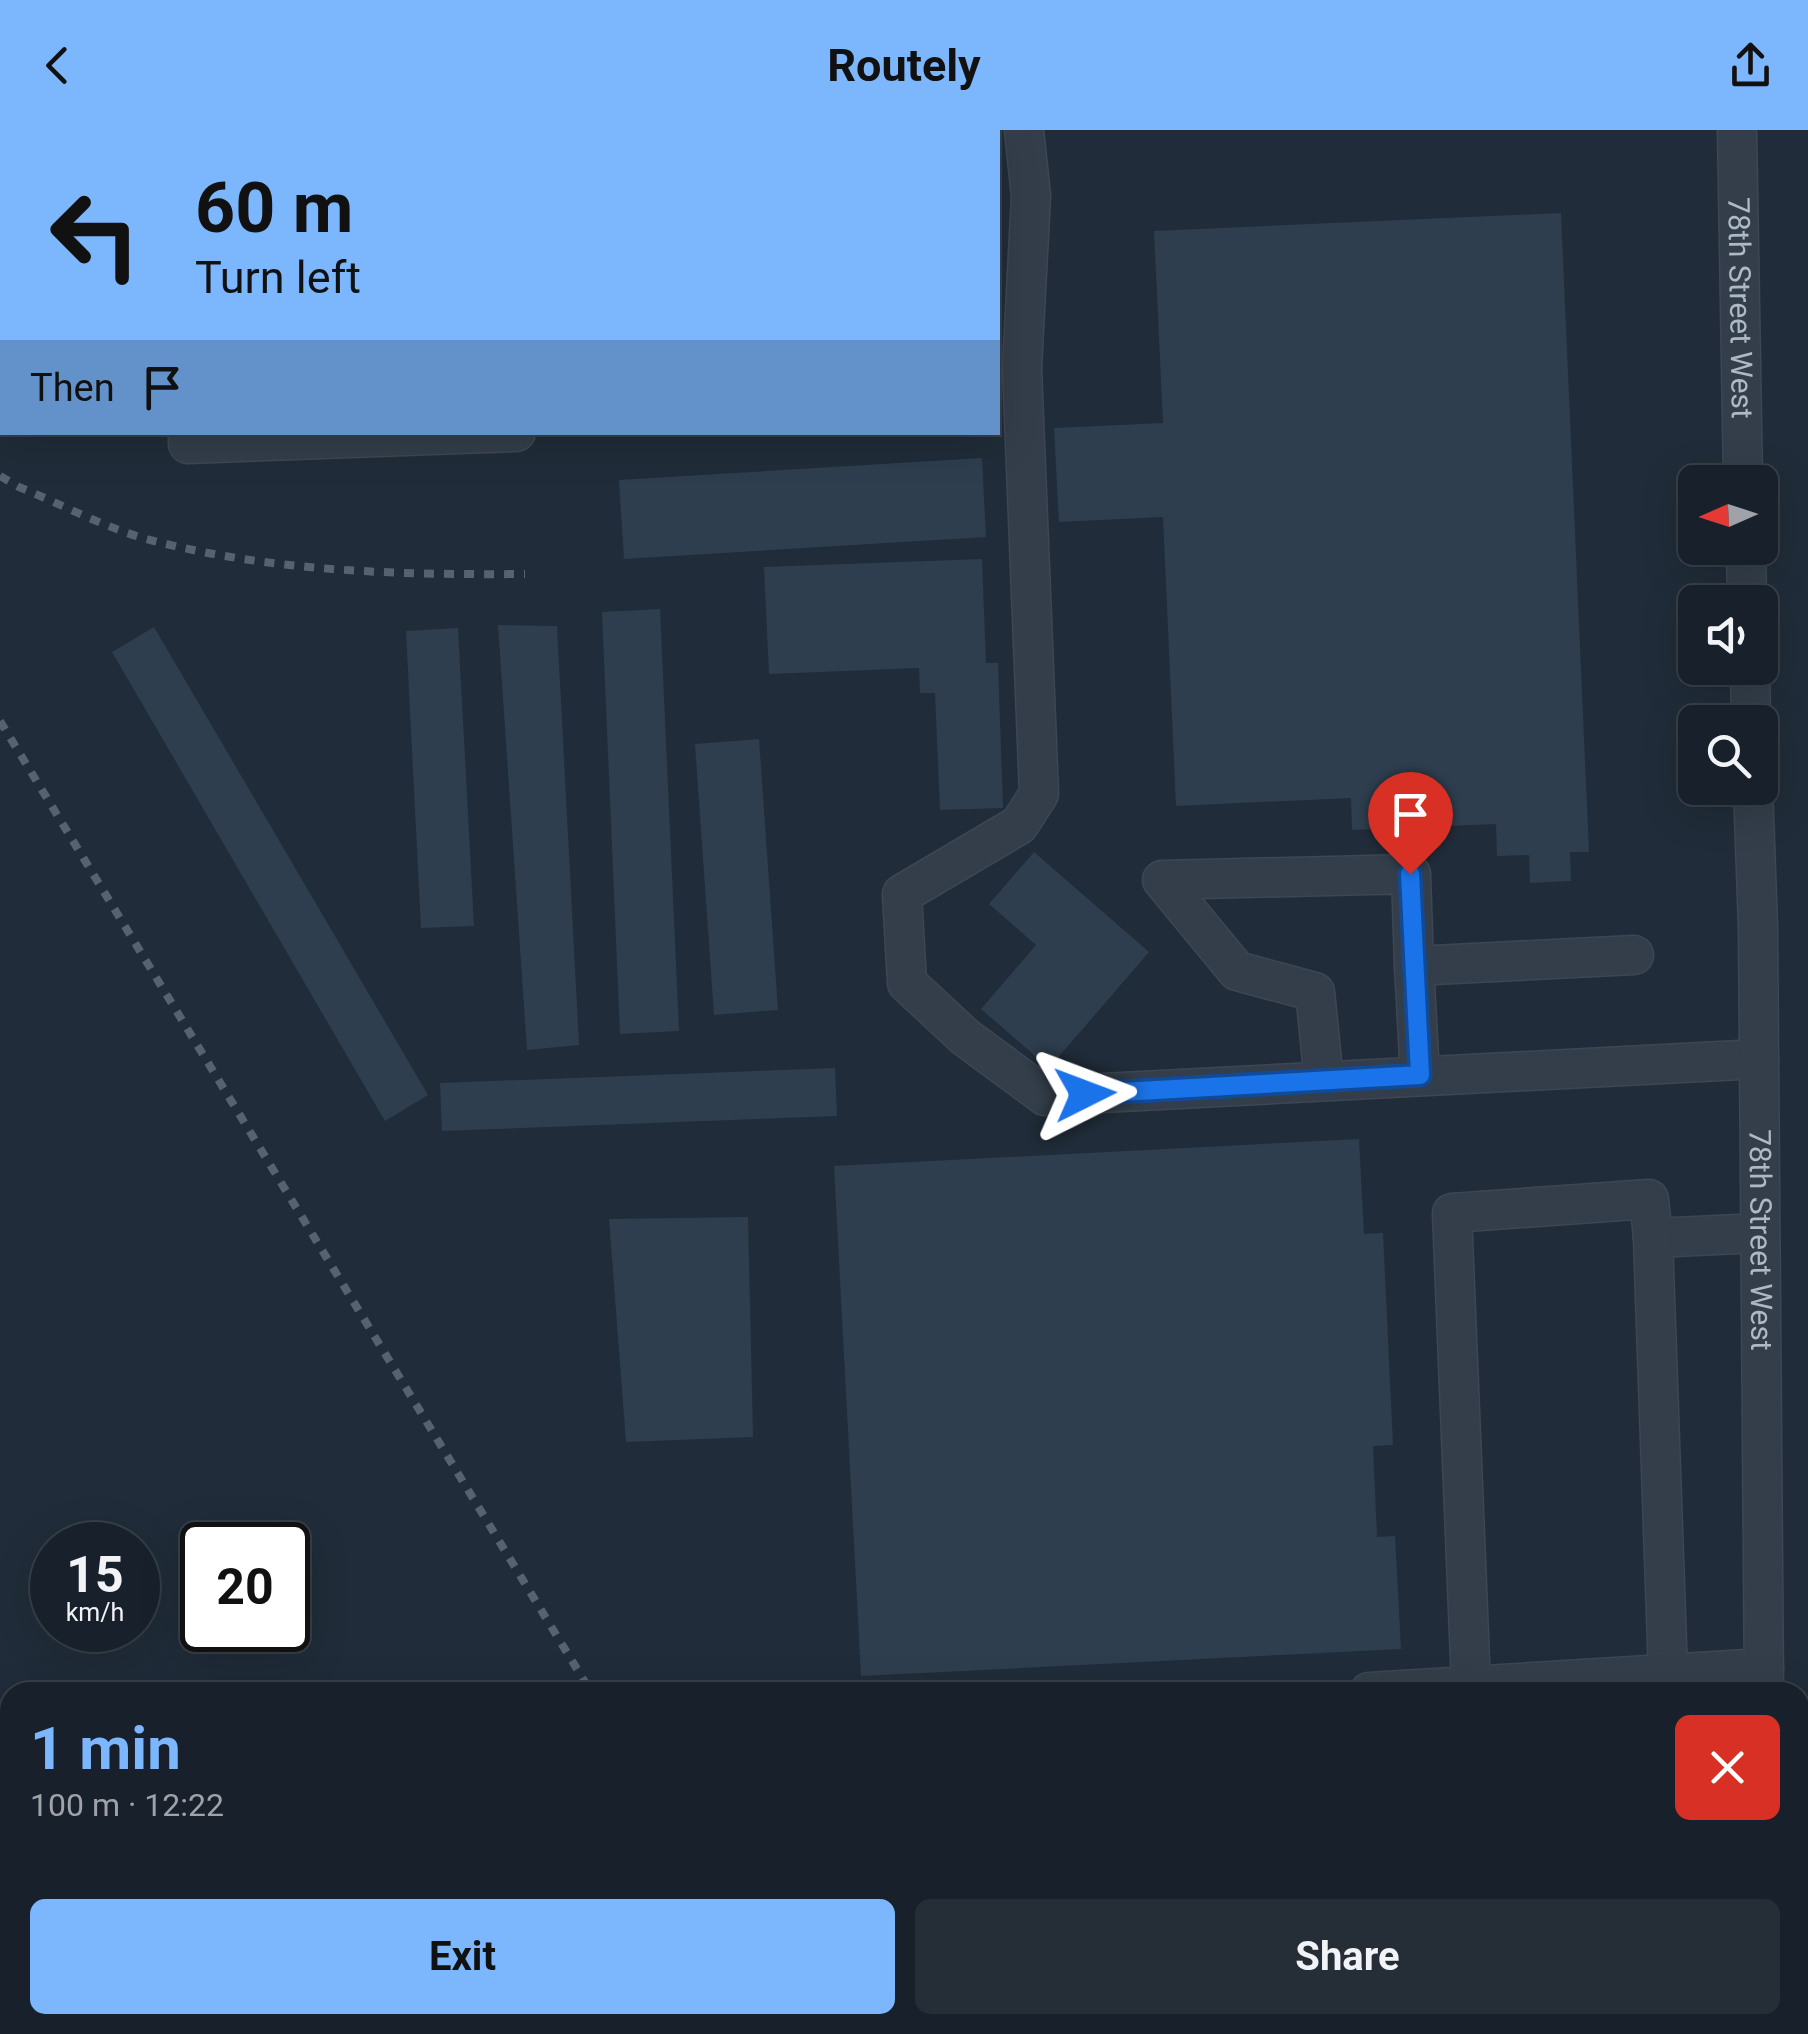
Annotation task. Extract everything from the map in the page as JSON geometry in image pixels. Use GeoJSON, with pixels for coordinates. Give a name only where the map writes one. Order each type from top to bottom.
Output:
{"type":"FeatureCollection","features":[{"type":"Feature","properties":{"kind":"street"},"geometry":{"type":"LineString","coordinates":[[1024,130],[1031,196],[1022,368],[1011,415],[1039,794],[1019,825],[902,894],[907,983],[965,1037],[1045,1096],[1759,1059]]}},
{"type":"Feature","properties":{"kind":"street","name":"78th Street West"},"geometry":{"type":"LineString","coordinates":[[1738,130],[1744,465]]}},
{"type":"Feature","properties":{"kind":"street"},"geometry":{"type":"LineString","coordinates":[[188,435],[188,444],[434,435]]}},
{"type":"Feature","properties":{"kind":"street","name":"78th Street West"},"geometry":{"type":"LineString","coordinates":[[1754,805],[1764,1680]]}},
{"type":"Feature","properties":{"kind":"street"},"geometry":{"type":"LineString","coordinates":[[1324,1081],[1316,992],[1237,971],[1162,880],[1410,874],[1420,1075]]}},
{"type":"Feature","properties":{"kind":"street"},"geometry":{"type":"LineString","coordinates":[[1414,966],[1634,954]]}},
{"type":"Feature","properties":{"kind":"street"},"geometry":{"type":"LineString","coordinates":[[1471,1682],[1452,1214],[1649,1199],[1668,1673]]}},
{"type":"Feature","properties":{"kind":"street"},"geometry":{"type":"LineString","coordinates":[[1653,1238],[1760,1234]]}},
{"type":"Feature","properties":{"kind":"street"},"geometry":{"type":"LineString","coordinates":[[1507,1682],[1668,1673],[1764,1680]]}},
{"type":"Feature","properties":{"kind":"building"},"geometry":{"type":"Polygon","coordinates":[[[1561,213],[1589,852],[1570,852],[1571,881],[1530,883],[1529,855],[1497,856],[1496,824],[1352,830],[1351,798],[1176,806],[1163,517],[1059,522],[1054,428],[1163,423],[1154,231],[1561,213]]]}},
{"type":"Feature","properties":{"kind":"building"},"geometry":{"type":"Polygon","coordinates":[[[982,458],[986,537],[624,559],[619,480],[982,458]]]}},
{"type":"Feature","properties":{"kind":"building"},"geometry":{"type":"Polygon","coordinates":[[[982,559],[986,663],[998,663],[1003,808],[940,810],[935,693],[920,693],[919,668],[769,674],[764,567],[982,559]]]}},
{"type":"Feature","properties":{"kind":"building"},"geometry":{"type":"Polygon","coordinates":[[[660,609],[679,1031],[620,1034],[602,612],[660,609]]]}},
{"type":"Feature","properties":{"kind":"building"},"geometry":{"type":"Polygon","coordinates":[[[498,625],[557,626],[579,1045],[527,1050],[498,625]]]}},
{"type":"Feature","properties":{"kind":"building"},"geometry":{"type":"Polygon","coordinates":[[[154,627],[428,1095],[385,1121],[112,652],[154,627]]]}},
{"type":"Feature","properties":{"kind":"building"},"geometry":{"type":"Polygon","coordinates":[[[458,628],[474,926],[421,928],[406,631],[458,628]]]}},
{"type":"Feature","properties":{"kind":"building"},"geometry":{"type":"Polygon","coordinates":[[[759,739],[778,1010],[714,1015],[695,744],[759,739]]]}},
{"type":"Feature","properties":{"kind":"building"},"geometry":{"type":"Polygon","coordinates":[[[1034,852],[1149,952],[1049,1068],[981,1009],[1036,945],[989,904],[1034,852]]]}},
{"type":"Feature","properties":{"kind":"building"},"geometry":{"type":"Polygon","coordinates":[[[835,1068],[837,1116],[442,1131],[440,1083],[835,1068]]]}},
{"type":"Feature","properties":{"kind":"building"},"geometry":{"type":"Polygon","coordinates":[[[1359,1139],[1364,1234],[1383,1233],[1393,1445],[1373,1446],[1377,1537],[1395,1536],[1401,1649],[861,1676],[834,1166],[1359,1139]]]}},
{"type":"Feature","properties":{"kind":"building"},"geometry":{"type":"Polygon","coordinates":[[[748,1217],[753,1437],[626,1442],[609,1219],[748,1217]]]}},
{"type":"Feature","properties":{"kind":"railway"},"geometry":{"type":"LineString","coordinates":[[0,476],[120,530],[200,551],[339,570],[525,574]]}},
{"type":"Feature","properties":{"kind":"railway"},"geometry":{"type":"LineString","coordinates":[[0,721],[585,1682]]}},
{"type":"Feature","properties":{"kind":"route"},"geometry":{"type":"LineString","coordinates":[[1085,1094],[1420,1075],[1410,874]]}}]}
